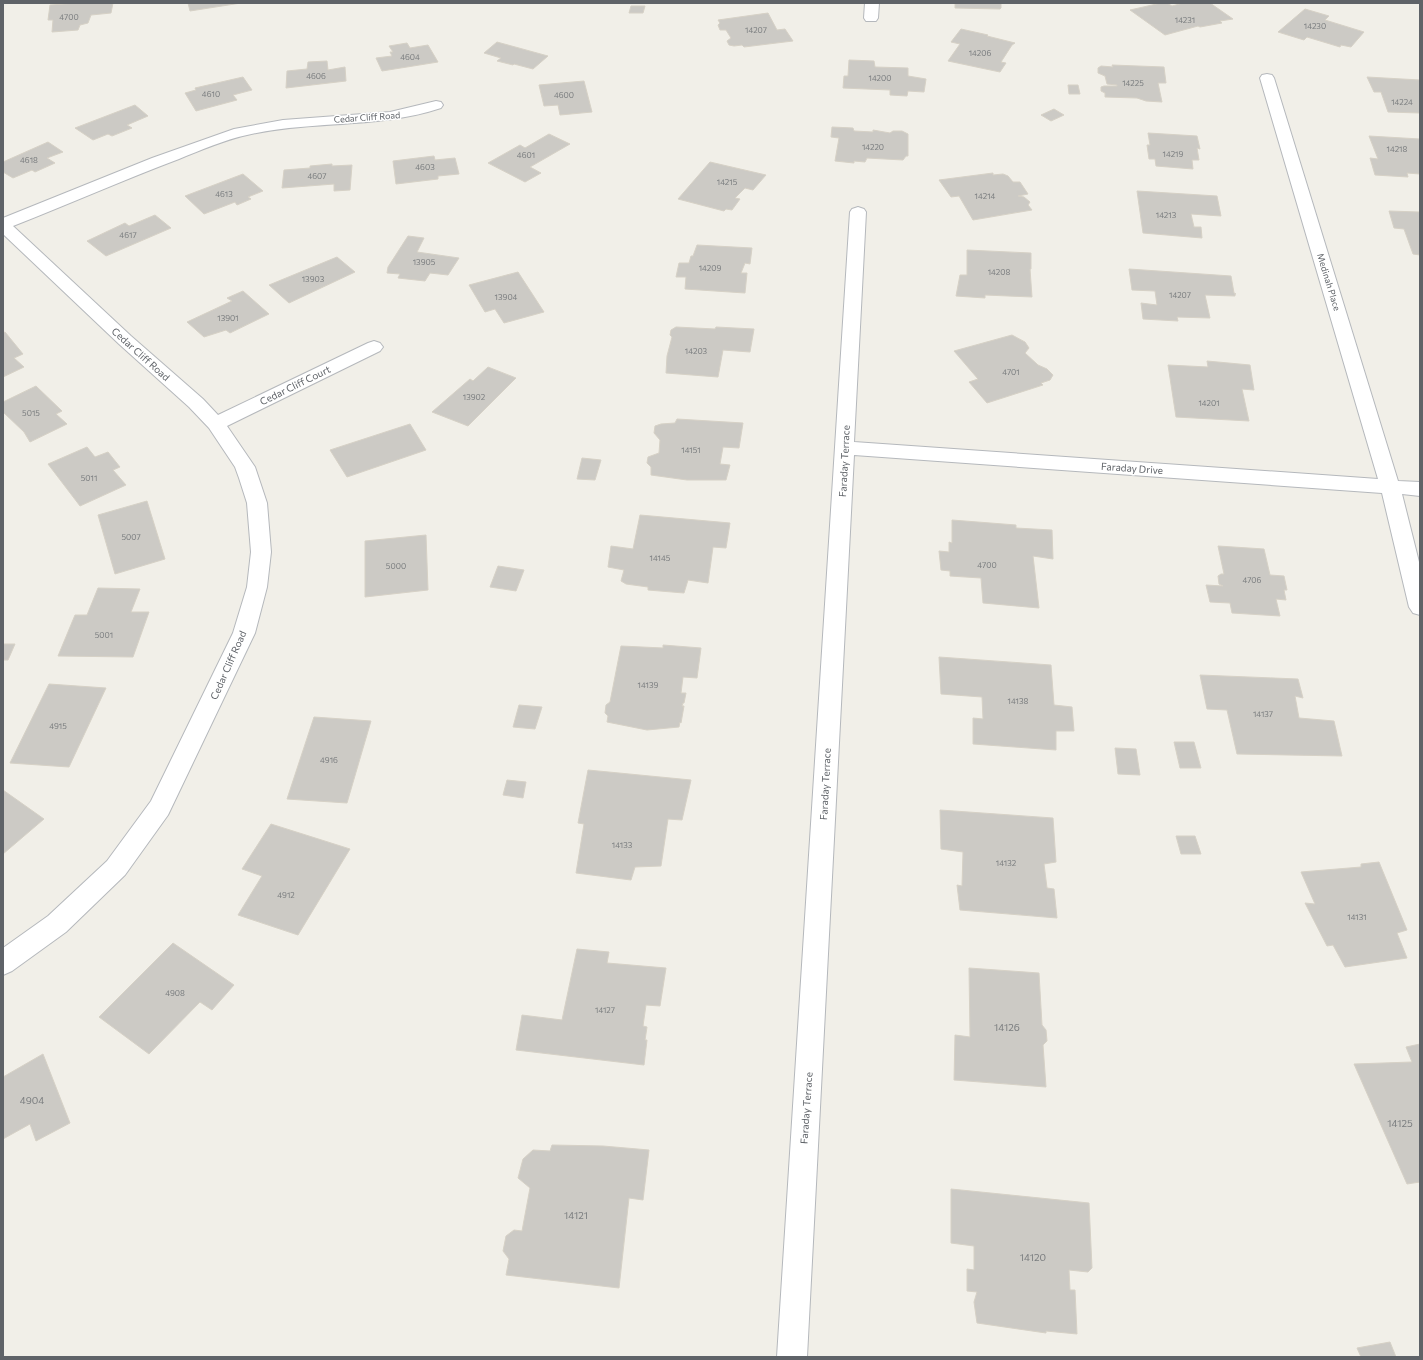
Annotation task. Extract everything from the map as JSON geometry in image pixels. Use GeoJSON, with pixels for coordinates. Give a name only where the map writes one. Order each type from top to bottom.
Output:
{"type":"FeatureCollection","features":[{"type":"Feature","properties":{"kind":"street"},"geometry":{"type":"LineString","coordinates":[[871,18],[872,3]]}},
{"type":"Feature","properties":{"kind":"street","name":"Medinah Place"},"geometry":{"type":"LineString","coordinates":[[1267,78],[1390,486],[1420,607]]}},
{"type":"Feature","properties":{"kind":"street","name":"Cedar Cliff Road"},"geometry":{"type":"LineString","coordinates":[[3,963],[56,924],[116,868],[155,816],[244,633],[257,587],[261,552],[257,503],[245,467],[216,424],[196,403],[125,340],[3,224],[51,206],[158,161],[235,134],[295,122],[388,116],[409,113],[436,105]]}},
{"type":"Feature","properties":{"kind":"street","name":"Faraday Terrace"},"geometry":{"type":"LineString","coordinates":[[792,1357],[858,212]]}},
{"type":"Feature","properties":{"kind":"street","name":"Cedar Cliff Court"},"geometry":{"type":"LineString","coordinates":[[216,424],[374,347]]}},
{"type":"Feature","properties":{"kind":"street","name":"Faraday Drive"},"geometry":{"type":"LineString","coordinates":[[845,448],[1420,489]]}},
{"type":"Feature","properties":{"kind":"building"},"geometry":{"type":"Polygon","coordinates":[[[113,3],[111,13],[91,15],[88,23],[80,25],[78,30],[52,32],[53,20],[48,20],[50,5],[113,3]]]}},
{"type":"Feature","properties":{"kind":"building"},"geometry":{"type":"Polygon","coordinates":[[[188,3],[241,3],[190,11],[188,3]]]}},
{"type":"Feature","properties":{"kind":"building"},"geometry":{"type":"Polygon","coordinates":[[[955,3],[1001,3],[1001,8],[955,8],[955,3]]]}},
{"type":"Feature","properties":{"kind":"building"},"geometry":{"type":"Polygon","coordinates":[[[1167,3],[1172,6],[1183,3],[1210,3],[1233,19],[1220,21],[1222,23],[1200,27],[1198,26],[1165,35],[1130,10],[1167,3]]]}},
{"type":"Feature","properties":{"kind":"building"},"geometry":{"type":"Polygon","coordinates":[[[631,6],[645,6],[643,13],[629,13],[631,6]]]}},
{"type":"Feature","properties":{"kind":"building"},"geometry":{"type":"Polygon","coordinates":[[[1305,9],[1329,16],[1325,20],[1364,32],[1351,47],[1341,45],[1340,47],[1307,37],[1304,40],[1278,32],[1305,9]]]}},
{"type":"Feature","properties":{"kind":"building"},"geometry":{"type":"Polygon","coordinates":[[[768,13],[777,30],[785,29],[793,41],[744,47],[742,45],[729,45],[727,41],[731,38],[726,30],[720,30],[718,25],[720,23],[718,20],[768,13]]]}},
{"type":"Feature","properties":{"kind":"building"},"geometry":{"type":"Polygon","coordinates":[[[961,29],[1015,43],[1012,45],[1001,62],[1006,63],[1000,72],[948,61],[960,44],[951,42],[961,29]]]}},
{"type":"Feature","properties":{"kind":"building"},"geometry":{"type":"Polygon","coordinates":[[[497,42],[548,56],[533,69],[497,61],[501,58],[484,53],[497,42]]]}},
{"type":"Feature","properties":{"kind":"building"},"geometry":{"type":"Polygon","coordinates":[[[407,43],[410,48],[428,45],[438,62],[382,71],[376,58],[392,56],[390,52],[393,52],[389,46],[407,43]]]}},
{"type":"Feature","properties":{"kind":"building"},"geometry":{"type":"Polygon","coordinates":[[[849,60],[874,61],[875,67],[908,68],[908,76],[926,79],[924,92],[908,91],[907,96],[890,95],[890,90],[843,88],[844,76],[848,76],[849,60]]]}},
{"type":"Feature","properties":{"kind":"building"},"geometry":{"type":"Polygon","coordinates":[[[327,61],[328,70],[345,67],[346,81],[286,88],[287,71],[307,69],[308,62],[327,61]]]}},
{"type":"Feature","properties":{"kind":"building"},"geometry":{"type":"Polygon","coordinates":[[[1112,65],[1164,67],[1166,83],[1158,83],[1162,102],[1146,101],[1137,98],[1105,97],[1105,93],[1101,91],[1101,87],[1117,85],[1107,84],[1105,76],[1098,73],[1098,68],[1101,66],[1113,67],[1112,65]]]}},
{"type":"Feature","properties":{"kind":"building"},"geometry":{"type":"Polygon","coordinates":[[[243,77],[252,90],[233,95],[237,100],[196,111],[185,93],[196,90],[195,88],[243,77]]]}},
{"type":"Feature","properties":{"kind":"building"},"geometry":{"type":"Polygon","coordinates":[[[1367,77],[1420,80],[1420,113],[1388,112],[1381,92],[1374,92],[1367,77]]]}},
{"type":"Feature","properties":{"kind":"building"},"geometry":{"type":"Polygon","coordinates":[[[584,81],[592,112],[560,115],[558,105],[544,106],[539,85],[584,81]]]}},
{"type":"Feature","properties":{"kind":"building"},"geometry":{"type":"Polygon","coordinates":[[[1068,85],[1078,85],[1080,94],[1069,94],[1068,85]]]}},
{"type":"Feature","properties":{"kind":"building"},"geometry":{"type":"Polygon","coordinates":[[[135,105],[148,116],[127,125],[132,128],[112,136],[108,134],[93,140],[75,128],[135,105]]]}},
{"type":"Feature","properties":{"kind":"building"},"geometry":{"type":"Polygon","coordinates":[[[1054,109],[1064,115],[1051,121],[1041,115],[1054,109]]]}},
{"type":"Feature","properties":{"kind":"building"},"geometry":{"type":"Polygon","coordinates":[[[832,127],[853,128],[854,131],[873,132],[873,130],[890,133],[893,131],[902,131],[908,134],[908,156],[906,156],[903,160],[867,158],[865,162],[854,161],[854,163],[835,161],[839,138],[831,137],[832,127]]]}},
{"type":"Feature","properties":{"kind":"building"},"geometry":{"type":"Polygon","coordinates":[[[1148,133],[1197,136],[1200,149],[1197,148],[1199,160],[1192,160],[1193,169],[1156,166],[1155,159],[1149,159],[1147,145],[1150,145],[1148,133]]]}},
{"type":"Feature","properties":{"kind":"building"},"geometry":{"type":"Polygon","coordinates":[[[549,134],[570,144],[530,167],[541,173],[525,182],[488,163],[520,145],[525,148],[549,134]]]}},
{"type":"Feature","properties":{"kind":"building"},"geometry":{"type":"Polygon","coordinates":[[[1369,136],[1420,139],[1420,174],[1407,173],[1408,177],[1375,175],[1370,158],[1378,159],[1369,136]]]}},
{"type":"Feature","properties":{"kind":"building"},"geometry":{"type":"Polygon","coordinates":[[[48,142],[63,152],[47,158],[55,163],[35,172],[32,170],[13,178],[3,172],[3,162],[48,142]]]}},
{"type":"Feature","properties":{"kind":"building"},"geometry":{"type":"Polygon","coordinates":[[[434,156],[435,160],[455,158],[459,174],[438,176],[438,179],[396,184],[393,161],[434,156]]]}},
{"type":"Feature","properties":{"kind":"building"},"geometry":{"type":"Polygon","coordinates":[[[710,162],[766,175],[753,190],[745,188],[735,198],[740,199],[732,210],[726,209],[724,211],[678,199],[710,162]]]}},
{"type":"Feature","properties":{"kind":"building"},"geometry":{"type":"Polygon","coordinates":[[[332,164],[332,166],[352,165],[350,190],[334,191],[334,184],[282,188],[284,170],[310,168],[310,166],[332,164]]]}},
{"type":"Feature","properties":{"kind":"building"},"geometry":{"type":"Polygon","coordinates":[[[993,173],[993,175],[1003,174],[1008,176],[1013,182],[1020,182],[1028,194],[1018,196],[1024,197],[1030,202],[1028,205],[1032,210],[973,220],[959,196],[951,197],[939,180],[993,173]]]}},
{"type":"Feature","properties":{"kind":"building"},"geometry":{"type":"Polygon","coordinates":[[[243,174],[263,191],[248,197],[251,199],[237,205],[235,202],[204,214],[185,196],[243,174]]]}},
{"type":"Feature","properties":{"kind":"building"},"geometry":{"type":"Polygon","coordinates":[[[1137,191],[1217,196],[1221,216],[1191,214],[1194,227],[1201,227],[1202,238],[1143,233],[1137,191]]]}},
{"type":"Feature","properties":{"kind":"building"},"geometry":{"type":"Polygon","coordinates":[[[1389,211],[1419,212],[1420,255],[1413,254],[1404,229],[1394,228],[1389,211]]]}},
{"type":"Feature","properties":{"kind":"building"},"geometry":{"type":"Polygon","coordinates":[[[155,215],[171,228],[106,256],[87,241],[125,223],[129,226],[155,215]]]}},
{"type":"Feature","properties":{"kind":"building"},"geometry":{"type":"Polygon","coordinates":[[[408,236],[424,238],[417,252],[459,258],[448,275],[430,273],[425,281],[398,278],[400,274],[387,273],[388,267],[408,236]]]}},
{"type":"Feature","properties":{"kind":"building"},"geometry":{"type":"Polygon","coordinates":[[[697,245],[752,248],[750,264],[745,263],[741,273],[747,273],[745,293],[685,289],[686,277],[676,277],[679,263],[689,263],[697,245]]]}},
{"type":"Feature","properties":{"kind":"building"},"geometry":{"type":"Polygon","coordinates":[[[967,250],[1031,253],[1030,269],[1032,297],[985,295],[985,298],[956,296],[960,275],[967,275],[967,250]]]}},
{"type":"Feature","properties":{"kind":"building"},"geometry":{"type":"Polygon","coordinates":[[[337,257],[355,272],[289,303],[269,285],[337,257]]]}},
{"type":"Feature","properties":{"kind":"building"},"geometry":{"type":"Polygon","coordinates":[[[1129,269],[1231,276],[1234,293],[1236,294],[1235,296],[1205,295],[1210,318],[1177,317],[1178,321],[1143,319],[1141,303],[1157,305],[1155,291],[1132,290],[1129,269]]]}},
{"type":"Feature","properties":{"kind":"building"},"geometry":{"type":"Polygon","coordinates":[[[518,272],[544,312],[504,323],[495,309],[485,312],[469,285],[518,272]]]}},
{"type":"Feature","properties":{"kind":"building"},"geometry":{"type":"Polygon","coordinates":[[[243,291],[269,314],[230,333],[226,330],[204,337],[187,322],[232,301],[227,298],[243,291]]]}},
{"type":"Feature","properties":{"kind":"building"},"geometry":{"type":"Polygon","coordinates":[[[676,327],[754,329],[750,352],[723,350],[718,377],[666,373],[667,356],[672,337],[670,335],[671,330],[676,327]]]}},
{"type":"Feature","properties":{"kind":"building"},"geometry":{"type":"Polygon","coordinates":[[[5,332],[23,354],[14,358],[24,367],[3,377],[3,333],[5,332]]]}},
{"type":"Feature","properties":{"kind":"building"},"geometry":{"type":"Polygon","coordinates":[[[1012,335],[1025,342],[1029,348],[1025,353],[1038,365],[1047,369],[1053,375],[1050,380],[1041,383],[1043,385],[987,403],[969,382],[978,379],[954,351],[1012,335]]]}},
{"type":"Feature","properties":{"kind":"building"},"geometry":{"type":"Polygon","coordinates":[[[1207,361],[1250,365],[1254,390],[1242,389],[1249,421],[1176,417],[1168,365],[1208,367],[1207,361]]]}},
{"type":"Feature","properties":{"kind":"building"},"geometry":{"type":"Polygon","coordinates":[[[488,367],[516,378],[468,426],[432,412],[470,379],[473,381],[488,367]]]}},
{"type":"Feature","properties":{"kind":"building"},"geometry":{"type":"Polygon","coordinates":[[[36,386],[62,411],[56,414],[67,424],[30,442],[24,432],[3,412],[3,402],[36,386]]]}},
{"type":"Feature","properties":{"kind":"building"},"geometry":{"type":"Polygon","coordinates":[[[677,419],[743,423],[739,448],[723,447],[720,464],[730,465],[726,480],[687,480],[651,475],[651,467],[647,463],[648,457],[659,453],[660,440],[654,433],[655,426],[675,423],[677,419]]]}},
{"type":"Feature","properties":{"kind":"building"},"geometry":{"type":"Polygon","coordinates":[[[410,424],[426,450],[347,477],[330,450],[410,424]]]}},
{"type":"Feature","properties":{"kind":"building"},"geometry":{"type":"Polygon","coordinates":[[[87,447],[95,457],[108,452],[120,467],[113,470],[126,485],[80,506],[48,464],[87,447]]]}},
{"type":"Feature","properties":{"kind":"building"},"geometry":{"type":"Polygon","coordinates":[[[582,458],[601,460],[595,480],[577,479],[582,458]]]}},
{"type":"Feature","properties":{"kind":"building"},"geometry":{"type":"Polygon","coordinates":[[[147,501],[165,559],[115,574],[98,515],[147,501]]]}},
{"type":"Feature","properties":{"kind":"building"},"geometry":{"type":"Polygon","coordinates":[[[640,515],[730,523],[726,548],[713,547],[708,583],[688,580],[684,593],[648,590],[648,587],[626,584],[621,581],[624,570],[608,567],[611,546],[633,549],[640,515]]]}},
{"type":"Feature","properties":{"kind":"building"},"geometry":{"type":"Polygon","coordinates":[[[952,520],[1016,525],[1016,528],[1052,530],[1053,559],[1033,556],[1039,608],[983,603],[981,578],[950,576],[950,571],[941,570],[939,551],[949,552],[949,542],[952,543],[952,520]]]}},
{"type":"Feature","properties":{"kind":"building"},"geometry":{"type":"Polygon","coordinates":[[[426,535],[428,590],[365,597],[365,541],[426,535]]]}},
{"type":"Feature","properties":{"kind":"building"},"geometry":{"type":"Polygon","coordinates":[[[1218,546],[1264,549],[1270,575],[1284,576],[1287,590],[1284,590],[1286,600],[1276,599],[1280,616],[1232,613],[1230,603],[1210,602],[1206,585],[1223,586],[1219,584],[1218,576],[1224,574],[1218,546]]]}},
{"type":"Feature","properties":{"kind":"building"},"geometry":{"type":"Polygon","coordinates":[[[498,566],[524,570],[516,591],[490,587],[498,566]]]}},
{"type":"Feature","properties":{"kind":"building"},"geometry":{"type":"Polygon","coordinates":[[[98,588],[140,589],[131,612],[149,612],[133,657],[58,656],[75,615],[87,615],[98,588]]]}},
{"type":"Feature","properties":{"kind":"building"},"geometry":{"type":"Polygon","coordinates":[[[3,644],[15,644],[8,660],[3,660],[3,644]]]}},
{"type":"Feature","properties":{"kind":"building"},"geometry":{"type":"Polygon","coordinates":[[[663,645],[701,648],[697,678],[683,677],[681,693],[686,693],[682,706],[684,706],[679,727],[647,730],[607,722],[608,716],[605,713],[606,705],[610,702],[621,646],[663,648],[663,645]]]}},
{"type":"Feature","properties":{"kind":"building"},"geometry":{"type":"Polygon","coordinates":[[[939,657],[1051,665],[1054,705],[1072,707],[1074,731],[1056,731],[1056,750],[973,744],[973,718],[983,719],[982,697],[941,694],[939,657]]]}},
{"type":"Feature","properties":{"kind":"building"},"geometry":{"type":"Polygon","coordinates":[[[1200,675],[1298,679],[1303,698],[1295,696],[1299,718],[1334,721],[1342,756],[1237,754],[1227,710],[1207,709],[1200,675]]]}},
{"type":"Feature","properties":{"kind":"building"},"geometry":{"type":"Polygon","coordinates":[[[49,684],[106,688],[69,767],[10,763],[49,684]]]}},
{"type":"Feature","properties":{"kind":"building"},"geometry":{"type":"Polygon","coordinates":[[[519,705],[542,707],[535,729],[513,727],[519,705]]]}},
{"type":"Feature","properties":{"kind":"building"},"geometry":{"type":"Polygon","coordinates":[[[314,717],[371,721],[347,803],[287,799],[314,717]]]}},
{"type":"Feature","properties":{"kind":"building"},"geometry":{"type":"Polygon","coordinates":[[[1174,742],[1194,742],[1201,768],[1180,768],[1174,742]]]}},
{"type":"Feature","properties":{"kind":"building"},"geometry":{"type":"Polygon","coordinates":[[[1115,748],[1136,749],[1140,775],[1118,774],[1115,748]]]}},
{"type":"Feature","properties":{"kind":"building"},"geometry":{"type":"Polygon","coordinates":[[[588,770],[691,780],[682,820],[668,819],[661,866],[635,867],[631,880],[576,873],[584,824],[578,823],[588,770]]]}},
{"type":"Feature","properties":{"kind":"building"},"geometry":{"type":"Polygon","coordinates":[[[507,780],[526,782],[523,798],[503,795],[507,780]]]}},
{"type":"Feature","properties":{"kind":"building"},"geometry":{"type":"Polygon","coordinates":[[[3,790],[44,819],[3,854],[3,790]]]}},
{"type":"Feature","properties":{"kind":"building"},"geometry":{"type":"Polygon","coordinates":[[[940,810],[1053,818],[1056,862],[1044,864],[1047,888],[1054,889],[1057,918],[960,910],[957,885],[962,886],[963,852],[941,849],[940,810]]]}},
{"type":"Feature","properties":{"kind":"building"},"geometry":{"type":"Polygon","coordinates":[[[271,824],[350,849],[298,935],[238,915],[262,876],[242,869],[271,824]]]}},
{"type":"Feature","properties":{"kind":"building"},"geometry":{"type":"Polygon","coordinates":[[[1176,836],[1195,836],[1201,854],[1181,854],[1176,836]]]}},
{"type":"Feature","properties":{"kind":"building"},"geometry":{"type":"Polygon","coordinates":[[[1379,862],[1407,930],[1397,933],[1407,958],[1345,967],[1333,945],[1327,946],[1305,903],[1315,904],[1301,872],[1361,867],[1361,864],[1379,862]]]}},
{"type":"Feature","properties":{"kind":"building"},"geometry":{"type":"Polygon","coordinates":[[[173,943],[234,985],[212,1010],[200,1002],[149,1054],[99,1017],[173,943]]]}},
{"type":"Feature","properties":{"kind":"building"},"geometry":{"type":"Polygon","coordinates":[[[577,949],[609,952],[607,963],[666,968],[660,1006],[646,1005],[643,1026],[647,1027],[644,1065],[516,1050],[522,1015],[562,1020],[577,949]]]}},
{"type":"Feature","properties":{"kind":"building"},"geometry":{"type":"Polygon","coordinates":[[[969,968],[1039,973],[1042,1025],[1046,1030],[1047,1041],[1043,1045],[1046,1087],[954,1080],[955,1035],[970,1037],[969,968]]]}},
{"type":"Feature","properties":{"kind":"building"},"geometry":{"type":"Polygon","coordinates":[[[1420,1044],[1420,1182],[1407,1184],[1354,1064],[1412,1062],[1406,1047],[1420,1044]]]}},
{"type":"Feature","properties":{"kind":"building"},"geometry":{"type":"Polygon","coordinates":[[[43,1054],[70,1123],[36,1141],[30,1124],[3,1139],[3,1077],[43,1054]]]}},
{"type":"Feature","properties":{"kind":"building"},"geometry":{"type":"Polygon","coordinates":[[[552,1145],[603,1146],[649,1150],[643,1200],[629,1198],[619,1288],[506,1275],[509,1259],[503,1251],[506,1236],[514,1230],[522,1231],[530,1188],[518,1178],[523,1159],[533,1150],[550,1151],[552,1145]]]}},
{"type":"Feature","properties":{"kind":"building"},"geometry":{"type":"Polygon","coordinates":[[[951,1189],[1089,1203],[1092,1268],[1088,1272],[1069,1270],[1070,1290],[1075,1290],[1077,1334],[1046,1331],[1046,1333],[977,1323],[974,1302],[977,1292],[967,1291],[967,1269],[974,1270],[974,1246],[951,1243],[951,1189]]]}},
{"type":"Feature","properties":{"kind":"building"},"geometry":{"type":"Polygon","coordinates":[[[1390,1342],[1396,1357],[1361,1357],[1357,1348],[1390,1342]]]}}]}
